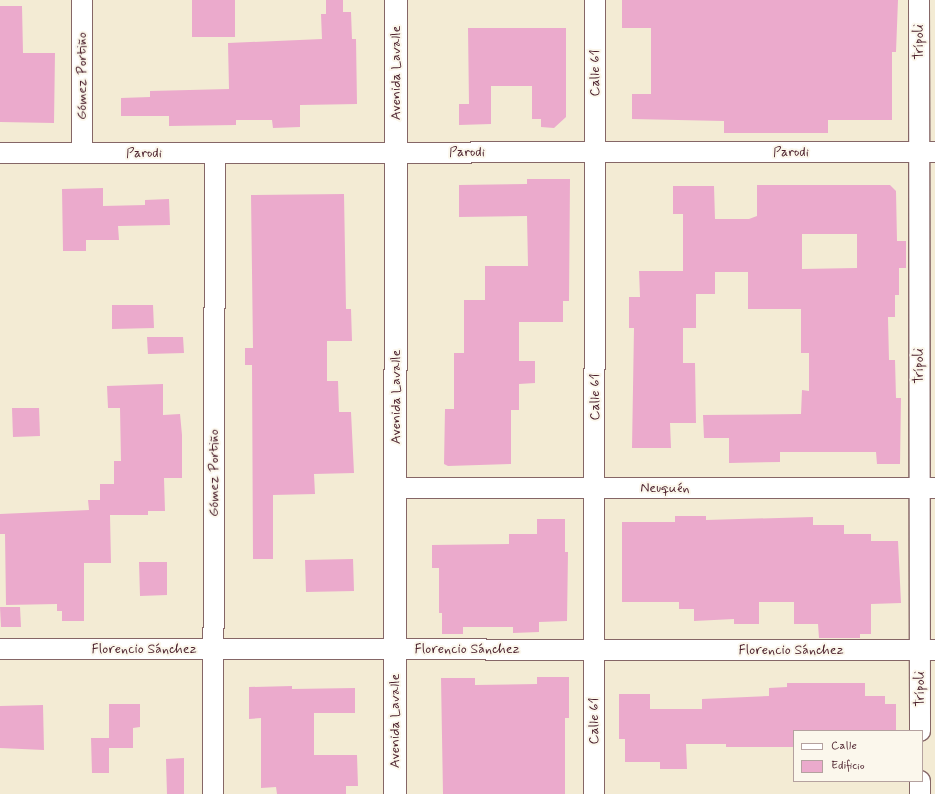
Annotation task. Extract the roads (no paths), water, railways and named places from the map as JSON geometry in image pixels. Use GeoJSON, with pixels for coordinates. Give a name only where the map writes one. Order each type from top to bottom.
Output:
{"type":"FeatureCollection","features":[{"type":"Feature","properties":{"kind":"main road","name":"Avenida Lavalle"},"geometry":{"type":"LineString","coordinates":[[395,794],[396,0]]}},
{"type":"Feature","properties":{"kind":"street","name":"Gómez Portiño"},"geometry":{"type":"LineString","coordinates":[[82,0],[82,153]]}},
{"type":"Feature","properties":{"kind":"street","name":"Calle 61"},"geometry":{"type":"LineString","coordinates":[[594,794],[595,0]]}},
{"type":"Feature","properties":{"kind":"street","name":"Trípoli"},"geometry":{"type":"LineString","coordinates":[[918,0],[927,152],[928,650],[920,730]]}},
{"type":"Feature","properties":{"kind":"street","name":"Parodi"},"geometry":{"type":"LineString","coordinates":[[0,153],[927,152]]}},
{"type":"Feature","properties":{"kind":"street","name":"Gómez Portiño"},"geometry":{"type":"LineString","coordinates":[[213,794],[215,153]]}},
{"type":"Feature","properties":{"kind":"street","name":"Neuquén"},"geometry":{"type":"LineString","coordinates":[[396,488],[927,488]]}},
{"type":"Feature","properties":{"kind":"street","name":"Florencio Sánchez"},"geometry":{"type":"LineString","coordinates":[[0,649],[928,650]]}},
{"type":"Feature","properties":{"kind":"street"},"geometry":{"type":"LineString","coordinates":[[920,782],[920,794]]}}]}
